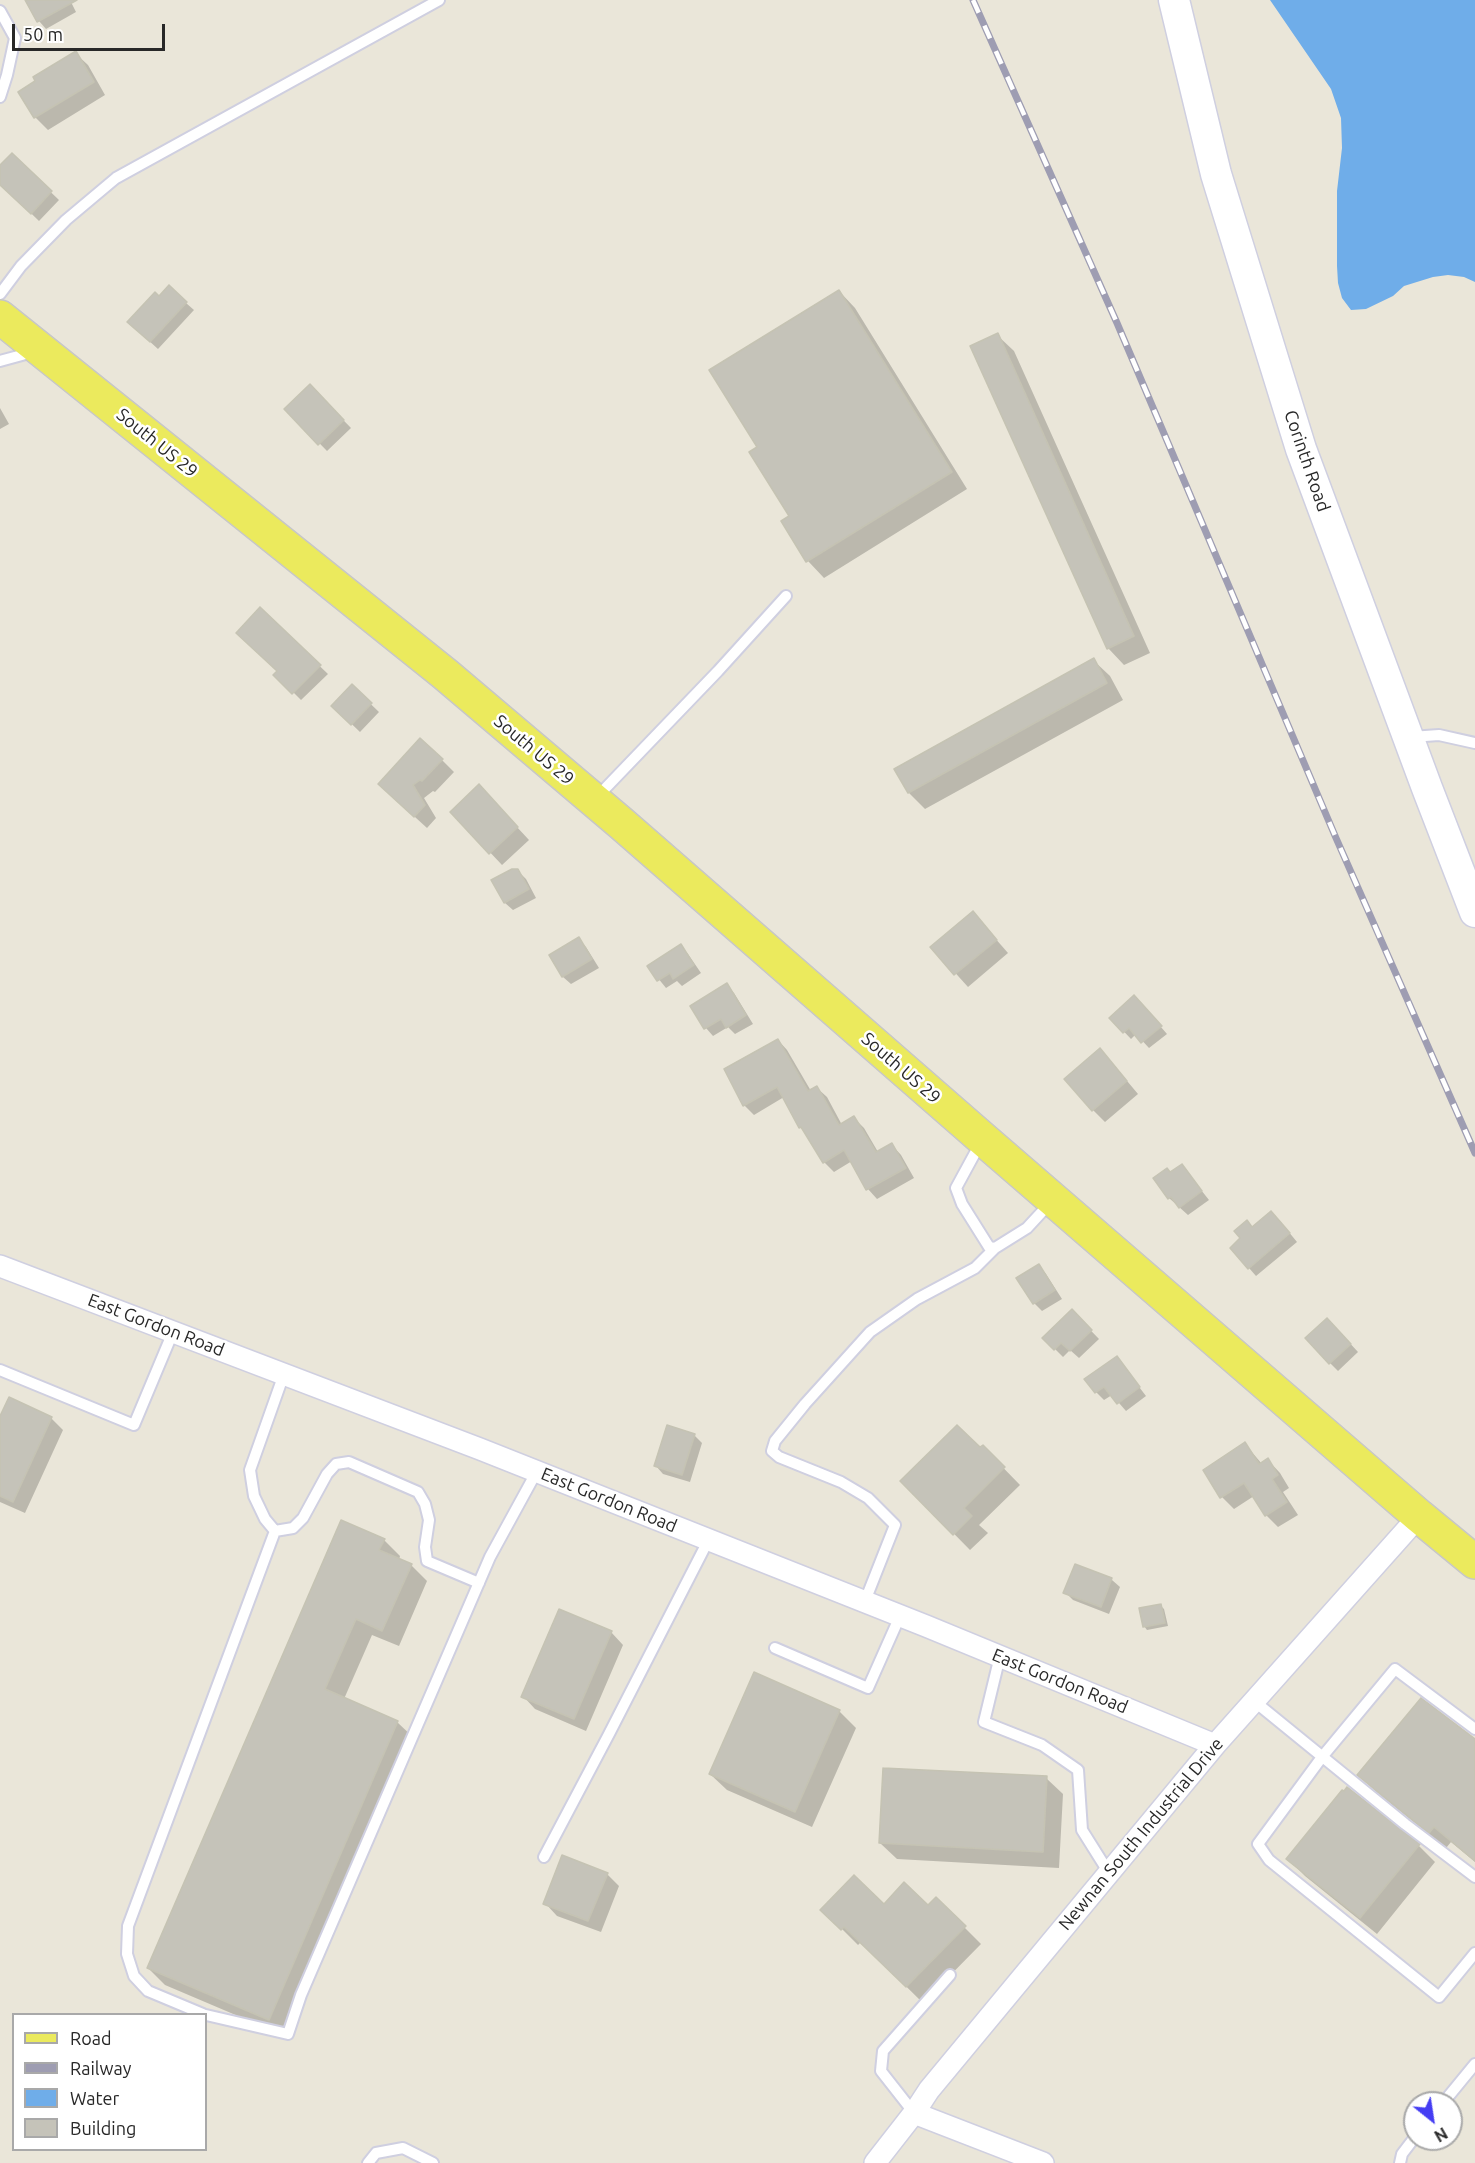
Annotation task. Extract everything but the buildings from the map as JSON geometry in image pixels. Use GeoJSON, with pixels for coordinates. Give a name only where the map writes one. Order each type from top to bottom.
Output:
{"type":"FeatureCollection","features":[{"type":"Feature","properties":{"kind":"main road","name":"South US 29"},"geometry":{"type":"LineString","coordinates":[[0,317],[445,674],[1475,1562]]}},
{"type":"Feature","properties":{"kind":"street","name":"Corinth Road"},"geometry":{"type":"LineString","coordinates":[[1174,0],[1216,174],[1301,448],[1475,912]]}},
{"type":"Feature","properties":{"kind":"street","name":"East Gordon Road"},"geometry":{"type":"LineString","coordinates":[[0,1266],[709,1539],[1215,1744]]}},
{"type":"Feature","properties":{"kind":"street","name":"Newnan South Industrial Drive"},"geometry":{"type":"LineString","coordinates":[[875,2163],[929,2090],[1215,1744],[1419,1516]]}},
{"type":"Feature","properties":{"kind":"street"},"geometry":{"type":"LineString","coordinates":[[914,2113],[1043,2163]]}},
{"type":"Feature","properties":{"kind":"lane"},"geometry":{"type":"LineString","coordinates":[[0,294],[21,266],[66,220],[116,178],[439,0]]}},
{"type":"Feature","properties":{"kind":"lane"},"geometry":{"type":"LineString","coordinates":[[0,10],[15,38],[0,97]]}},
{"type":"Feature","properties":{"kind":"lane"},"geometry":{"type":"LineString","coordinates":[[0,361],[42,350]]}},
{"type":"Feature","properties":{"kind":"lane"},"geometry":{"type":"LineString","coordinates":[[594,801],[786,596]]}},
{"type":"Feature","properties":{"kind":"lane"},"geometry":{"type":"LineString","coordinates":[[1408,737],[1439,735],[1475,743]]}},
{"type":"Feature","properties":{"kind":"lane"},"geometry":{"type":"LineString","coordinates":[[982,1139],[956,1188],[962,1204],[989,1247],[995,1248]]}},
{"type":"Feature","properties":{"kind":"lane"},"geometry":{"type":"LineString","coordinates":[[865,1601],[895,1525],[868,1498],[841,1482],[779,1457],[772,1450],[775,1441],[870,1332],[917,1299],[975,1268],[995,1248],[1026,1228],[1053,1200]]}},
{"type":"Feature","properties":{"kind":"lane"},"geometry":{"type":"LineString","coordinates":[[0,1370],[134,1425],[173,1332]]}},
{"type":"Feature","properties":{"kind":"lane"},"geometry":{"type":"LineString","coordinates":[[275,1531],[265,1519],[254,1496],[250,1470],[284,1374]]}},
{"type":"Feature","properties":{"kind":"lane"},"geometry":{"type":"LineString","coordinates":[[275,1531],[293,1528],[303,1518],[327,1474],[336,1464],[349,1462],[418,1492],[425,1504],[429,1520],[425,1547],[427,1561],[479,1583]]}},
{"type":"Feature","properties":{"kind":"lane"},"geometry":{"type":"LineString","coordinates":[[207,2016],[288,2034],[301,1995],[490,1557],[537,1472]]}},
{"type":"Feature","properties":{"kind":"lane"},"geometry":{"type":"LineString","coordinates":[[199,2013],[148,1991],[134,1976],[127,1954],[128,1926],[275,1531]]}},
{"type":"Feature","properties":{"kind":"lane"},"geometry":{"type":"LineString","coordinates":[[544,1857],[709,1539]]}},
{"type":"Feature","properties":{"kind":"lane"},"geometry":{"type":"LineString","coordinates":[[775,1648],[868,1688],[900,1616]]}},
{"type":"Feature","properties":{"kind":"lane"},"geometry":{"type":"LineString","coordinates":[[1000,1656],[984,1722],[1042,1745],[1078,1770],[1082,1830],[1109,1873]]}},
{"type":"Feature","properties":{"kind":"lane"},"geometry":{"type":"LineString","coordinates":[[1475,1730],[1395,1669],[1322,1758],[1258,1845],[1269,1860],[1439,1997],[1475,1953]]}},
{"type":"Feature","properties":{"kind":"lane"},"geometry":{"type":"LineString","coordinates":[[1254,1701],[1322,1758],[1475,1877]]}},
{"type":"Feature","properties":{"kind":"lane"},"geometry":{"type":"LineString","coordinates":[[914,2113],[881,2071],[883,2051],[950,1975]]}},
{"type":"Feature","properties":{"kind":"lane"},"geometry":{"type":"LineString","coordinates":[[1453,2091],[1475,2064]]}},
{"type":"Feature","properties":{"kind":"lane"},"geometry":{"type":"LineString","coordinates":[[368,2163],[376,2154],[403,2148],[433,2163]]}},
{"type":"Feature","properties":{"kind":"water"},"geometry":{"type":"Polygon","coordinates":[[[1270,0],[1475,0],[1475,282],[1464,277],[1448,275],[1433,277],[1404,286],[1393,296],[1366,309],[1351,310],[1342,298],[1337,266],[1337,191],[1342,148],[1341,118],[1331,89],[1270,0]]]}},
{"type":"Feature","properties":{"kind":"railway"},"geometry":{"type":"LineString","coordinates":[[973,0],[1117,323],[1336,838],[1475,1153]]}}]}
